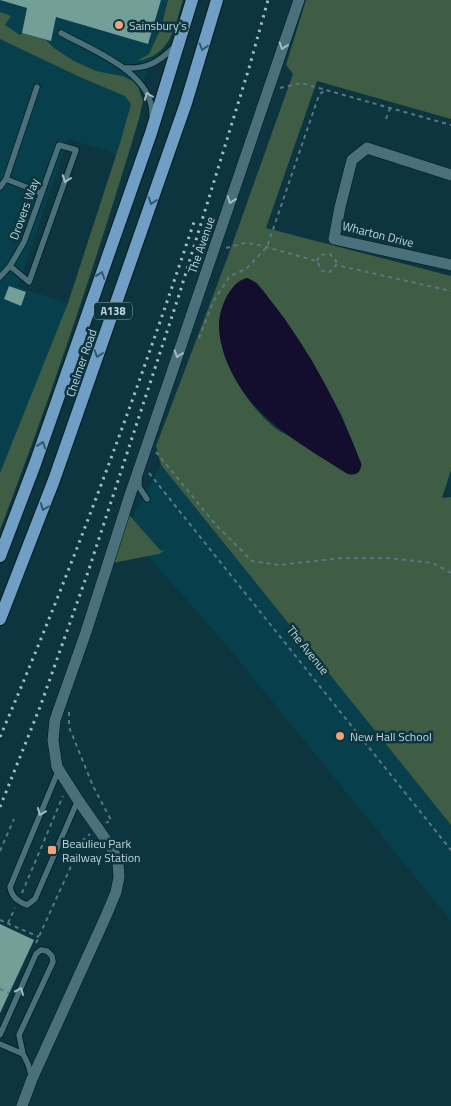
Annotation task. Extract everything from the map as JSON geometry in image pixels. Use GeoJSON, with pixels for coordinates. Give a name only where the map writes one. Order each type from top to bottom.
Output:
{"type":"FeatureCollection","features":[{"type":"Feature","properties":{"kind":"main road","name":"Chelmer Road"},"geometry":{"type":"LineString","coordinates":[[0,556],[36,464],[151,133],[192,0]]}},
{"type":"Feature","properties":{"kind":"main road","name":"Chelmer Road"},"geometry":{"type":"LineString","coordinates":[[0,619],[54,480],[186,103],[217,0]]}},
{"type":"Feature","properties":{"kind":"street","name":"The Avenue"},"geometry":{"type":"LineString","coordinates":[[143,471],[299,0]]}},
{"type":"Feature","properties":{"kind":"street","name":"Wharton Drive"},"geometry":{"type":"LineString","coordinates":[[451,175],[367,148],[352,160],[334,239],[451,265]]}},
{"type":"Feature","properties":{"kind":"street"},"geometry":{"type":"LineString","coordinates":[[22,1106],[32,1079],[89,957],[116,892],[119,877],[118,863],[113,850],[57,767],[53,740],[55,720],[143,471]]}},
{"type":"Feature","properties":{"kind":"lane"},"geometry":{"type":"LineString","coordinates":[[61,33],[124,68],[144,87],[150,98],[152,111],[151,133]]}},
{"type":"Feature","properties":{"kind":"lane"},"geometry":{"type":"LineString","coordinates":[[124,68],[137,68],[153,64],[178,44]]}},
{"type":"Feature","properties":{"kind":"lane"},"geometry":{"type":"LineString","coordinates":[[0,187],[6,179],[37,87]]}},
{"type":"Feature","properties":{"kind":"lane","name":"Drovers Way"},"geometry":{"type":"LineString","coordinates":[[0,276],[10,266],[24,242],[59,145],[76,150],[29,282],[10,266]]}},
{"type":"Feature","properties":{"kind":"lane"},"geometry":{"type":"LineString","coordinates":[[6,179],[41,193]]}},
{"type":"Feature","properties":{"kind":"lane"},"geometry":{"type":"LineString","coordinates":[[143,471],[140,487],[147,498]]}},
{"type":"Feature","properties":{"kind":"lane"},"geometry":{"type":"LineString","coordinates":[[57,767],[57,774],[10,886],[11,894],[18,902],[27,905],[35,899],[78,800]]}},
{"type":"Feature","properties":{"kind":"lane"},"geometry":{"type":"LineString","coordinates":[[0,1035],[36,954],[41,950],[47,951],[52,956],[53,962],[19,1035],[23,1054],[32,1079]]}},
{"type":"Feature","properties":{"kind":"lane"},"geometry":{"type":"LineString","coordinates":[[0,1044],[23,1054]]}},
{"type":"Feature","properties":{"kind":"path"},"geometry":{"type":"LineString","coordinates":[[199,338],[213,302],[230,276],[246,269],[267,247],[319,95],[325,90],[451,126]]}},
{"type":"Feature","properties":{"kind":"path"},"geometry":{"type":"LineString","coordinates":[[386,119],[390,108]]}},
{"type":"Feature","properties":{"kind":"path"},"geometry":{"type":"LineString","coordinates":[[222,249],[244,243],[267,247],[317,261],[322,271],[330,272],[336,265]]}},
{"type":"Feature","properties":{"kind":"path"},"geometry":{"type":"LineString","coordinates":[[317,261],[320,255],[330,254],[336,261],[336,265]]}},
{"type":"Feature","properties":{"kind":"path"},"geometry":{"type":"LineString","coordinates":[[336,265],[451,291]]}},
{"type":"Feature","properties":{"kind":"path"},"geometry":{"type":"LineString","coordinates":[[152,447],[216,525],[252,561],[279,565],[342,558],[388,558],[433,563],[451,573]]}},
{"type":"Feature","properties":{"kind":"path","name":"The Avenue"},"geometry":{"type":"LineString","coordinates":[[143,471],[160,488],[451,850]]}},
{"type":"Feature","properties":{"kind":"path"},"geometry":{"type":"LineString","coordinates":[[61,886],[83,840],[111,820],[93,786],[69,727],[69,710]]}},
{"type":"Feature","properties":{"kind":"path"},"geometry":{"type":"LineString","coordinates":[[8,923],[68,784]]}},
{"type":"Feature","properties":{"kind":"path"},"geometry":{"type":"LineString","coordinates":[[0,851],[14,819]]}},
{"type":"Feature","properties":{"kind":"path"},"geometry":{"type":"LineString","coordinates":[[0,920],[39,937]]}},
{"type":"Feature","properties":{"kind":"path"},"geometry":{"type":"LineString","coordinates":[[0,989],[13,994]]}},
{"type":"Feature","properties":{"kind":"shaded area"},"geometry":{"type":"Polygon","coordinates":[[[0,0],[171,0],[158,44],[116,158],[111,152],[68,139],[18,287],[68,303],[0,473],[0,0]]]}},
{"type":"Feature","properties":{"kind":"shaded area"},"geometry":{"type":"Polygon","coordinates":[[[247,278],[259,286],[265,293],[312,361],[334,401],[361,463],[359,472],[352,475],[346,473],[292,438],[260,411],[246,396],[234,378],[225,357],[219,333],[219,321],[228,294],[238,282],[247,278]]]}},
{"type":"Feature","properties":{"kind":"shaded area","name":"New Hall School"},"geometry":{"type":"Polygon","coordinates":[[[161,465],[451,825],[451,921],[228,647],[125,530],[161,465]]]}},
{"type":"Feature","properties":{"kind":"green space"},"geometry":{"type":"Polygon","coordinates":[[[168,0],[183,0],[169,39],[157,53],[137,61],[149,54],[161,28],[168,0]]]}},
{"type":"Feature","properties":{"kind":"green space"},"geometry":{"type":"Polygon","coordinates":[[[306,0],[451,0],[451,119],[317,81],[266,228],[451,276],[451,470],[442,498],[451,497],[451,825],[161,465],[156,446],[227,259],[293,74],[286,65],[306,0]],[[247,278],[238,283],[227,296],[221,312],[219,327],[222,344],[227,362],[235,379],[257,410],[281,432],[362,466],[342,416],[311,359],[285,319],[257,283],[247,278]]]}},
{"type":"Feature","properties":{"kind":"green space"},"geometry":{"type":"Polygon","coordinates":[[[0,12],[11,16],[5,25],[20,35],[22,33],[46,40],[54,48],[74,61],[96,71],[122,76],[133,81],[138,87],[143,101],[123,171],[73,326],[0,530],[0,473],[68,303],[131,104],[125,96],[0,39],[0,12]]]}},
{"type":"Feature","properties":{"kind":"green space"},"geometry":{"type":"Polygon","coordinates":[[[122,507],[161,551],[165,550],[159,554],[102,565],[122,507]]]}},
{"type":"Feature","properties":{"kind":"building","name":"Sainsbury's"},"geometry":{"type":"Polygon","coordinates":[[[0,0],[161,0],[148,44],[56,17],[51,41],[22,33],[27,8],[0,0]]]}},
{"type":"Feature","properties":{"kind":"building"},"geometry":{"type":"Polygon","coordinates":[[[9,286],[26,292],[21,306],[4,299],[9,286]]]}},
{"type":"Feature","properties":{"kind":"building"},"geometry":{"type":"Polygon","coordinates":[[[0,924],[34,940],[0,1013],[0,924]]]}},
{"type":"Feature","properties":{"kind":"railway"},"geometry":{"type":"LineString","coordinates":[[0,807],[40,707],[88,572],[179,295],[268,0]]}},
{"type":"Feature","properties":{"kind":"railway"},"geometry":{"type":"LineString","coordinates":[[0,737],[78,546],[194,222]]}},
{"type":"Feature","properties":{"kind":"place","name":"Sainsbury's"},"geometry":{"type":"Point","coordinates":[119,25]}},
{"type":"Feature","properties":{"kind":"place","name":"New Hall School"},"geometry":{"type":"Point","coordinates":[340,736]}},
{"type":"Feature","properties":{"kind":"place","name":"Beaulieu Park Railway Station"},"geometry":{"type":"Point","coordinates":[52,850]}}]}
